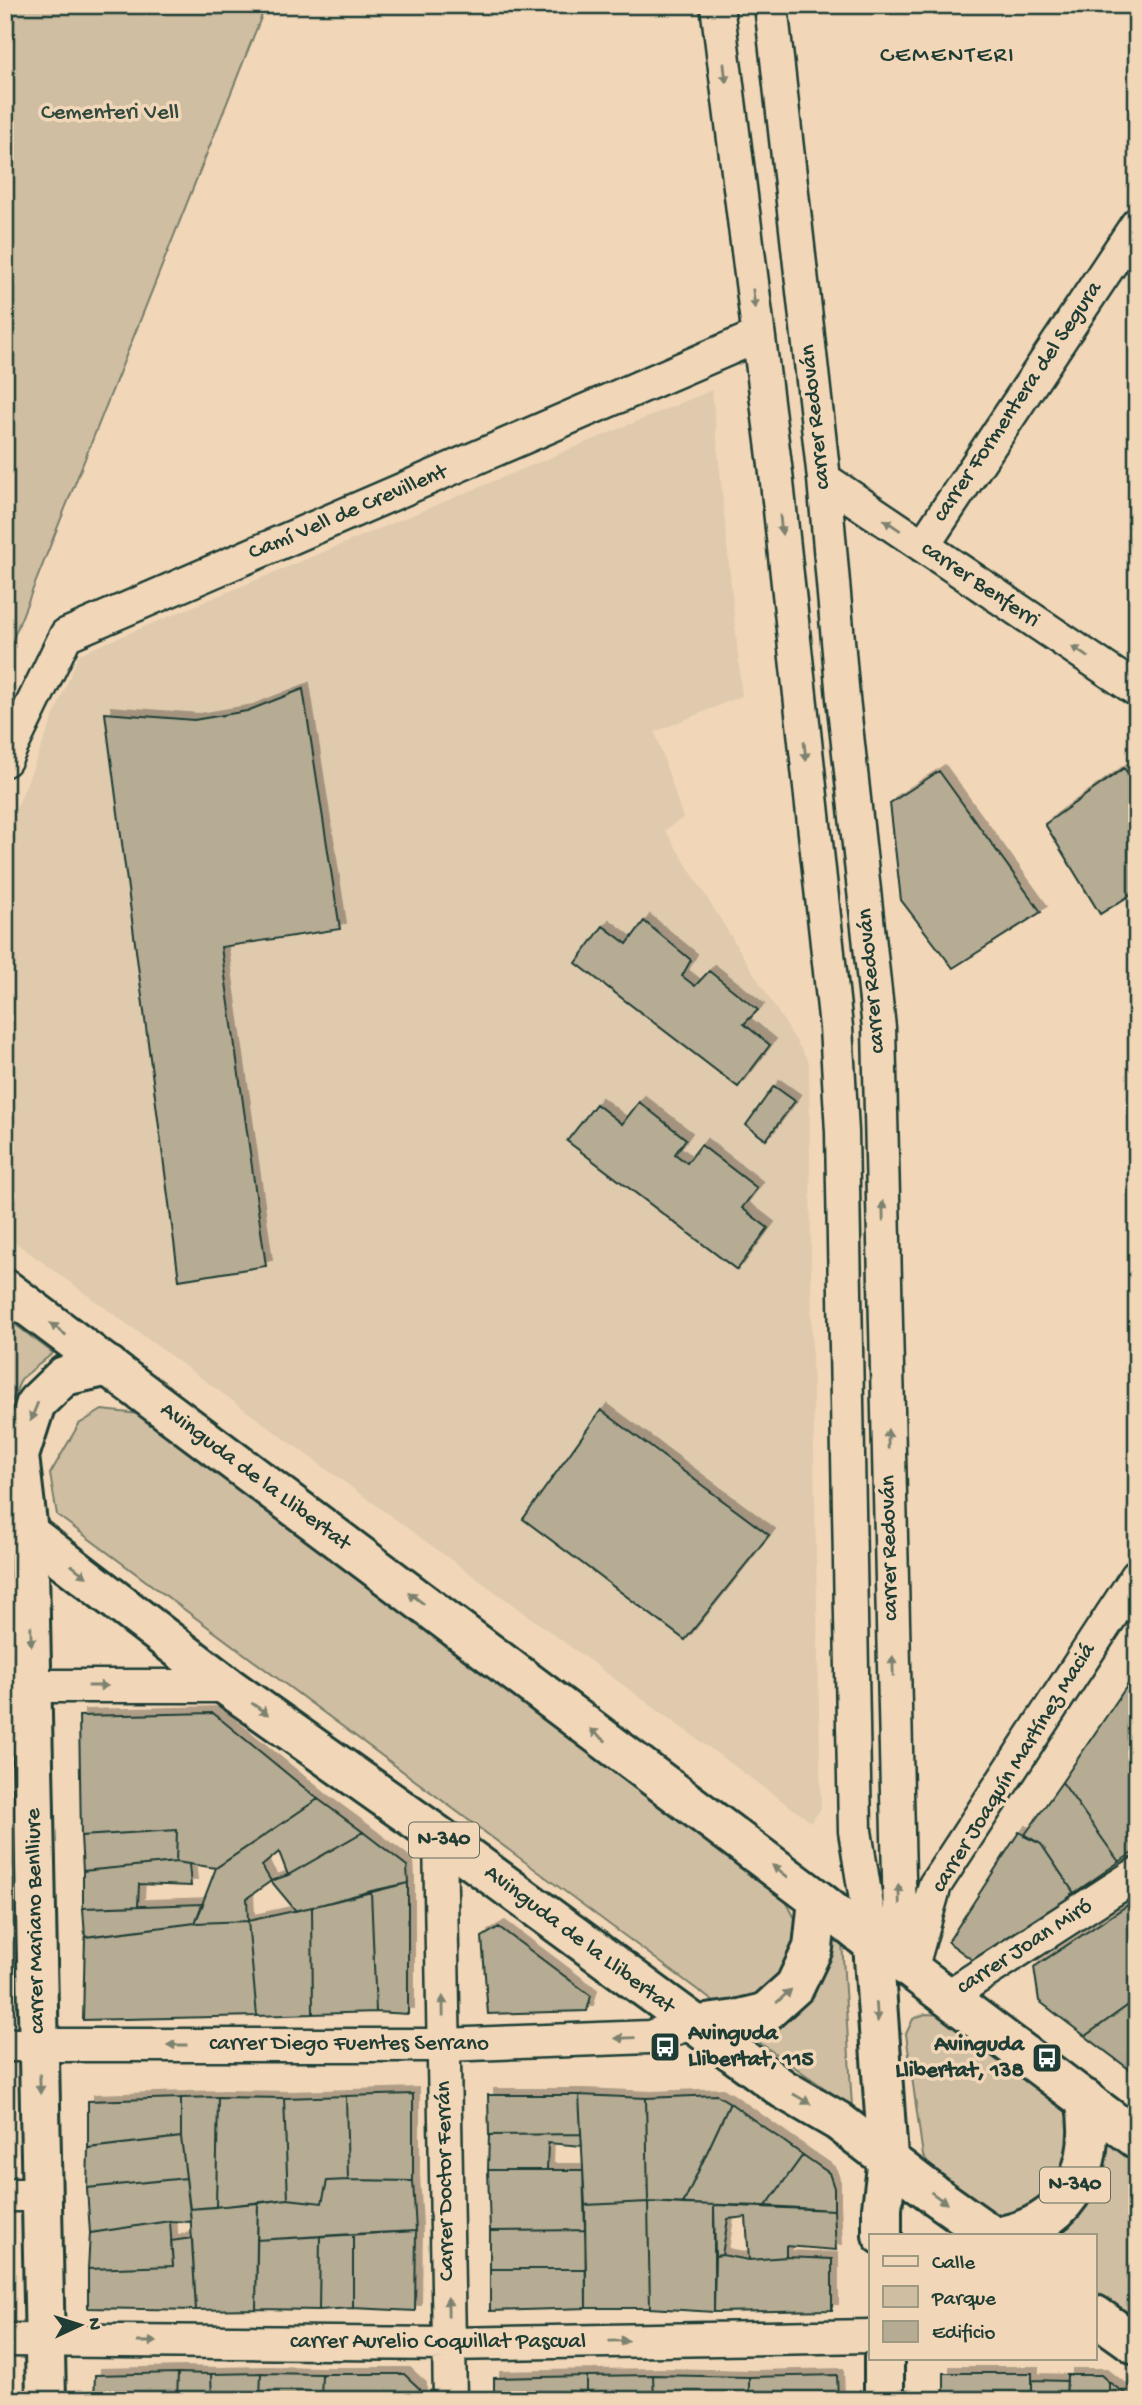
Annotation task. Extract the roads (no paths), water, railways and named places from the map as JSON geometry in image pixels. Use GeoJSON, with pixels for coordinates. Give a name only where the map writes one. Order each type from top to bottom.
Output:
{"type":"FeatureCollection","features":[{"type":"Feature","properties":{"kind":"main road","name":"Avinguda de la Llibertat"},"geometry":{"type":"LineString","coordinates":[[5,1289],[1137,2139]]}},
{"type":"Feature","properties":{"kind":"main road","name":"carrer Mariano Benlliure"},"geometry":{"type":"LineString","coordinates":[[46,2400],[45,2341],[24,2195],[18,1686],[19,1456],[36,1403],[64,1376],[108,1366]]}},
{"type":"Feature","properties":{"kind":"main road","name":"Avinguda de la Llibertat"},"geometry":{"type":"LineString","coordinates":[[17,1523],[227,1686],[612,1961],[783,2089],[838,2121],[990,2234]]}},
{"type":"Feature","properties":{"kind":"main road"},"geometry":{"type":"LineString","coordinates":[[695,2024],[736,2020],[765,2013],[795,1986],[813,1948],[818,1900]]}},
{"type":"Feature","properties":{"kind":"main road"},"geometry":{"type":"LineString","coordinates":[[882,2234],[888,2158],[895,1958]]}},
{"type":"Feature","properties":{"kind":"main road","name":"N-340"},"geometry":{"type":"LineString","coordinates":[[1008,2234],[1035,2225],[1053,2212],[1068,2197],[1081,2175],[1088,2150],[1090,2125],[1085,2099]]}},
{"type":"Feature","properties":{"kind":"main road"},"geometry":{"type":"LineString","coordinates":[[1096,2316],[1137,2346]]}},
{"type":"Feature","properties":{"kind":"main road"},"geometry":{"type":"LineString","coordinates":[[884,2360],[884,2400]]}},
{"type":"Feature","properties":{"kind":"street","name":"carrer Redován"},"geometry":{"type":"LineString","coordinates":[[717,5],[777,486],[835,1027],[842,1132],[855,1831],[895,1958]]}},
{"type":"Feature","properties":{"kind":"street","name":"carrer Redován"},"geometry":{"type":"LineString","coordinates":[[771,5],[824,479],[842,698],[878,1028],[895,1958]]}},
{"type":"Feature","properties":{"kind":"street","name":"carrer Formentera del Segura"},"geometry":{"type":"LineString","coordinates":[[923,546],[1137,223]]}},
{"type":"Feature","properties":{"kind":"street","name":"Camí Vell de Crevillent"},"geometry":{"type":"LineString","coordinates":[[5,760],[66,635],[758,336]]}},
{"type":"Feature","properties":{"kind":"street","name":"carrer Benferri"},"geometry":{"type":"LineString","coordinates":[[824,479],[1137,690]]}},
{"type":"Feature","properties":{"kind":"street","name":"carrer Joaquín Martínez Maciá"},"geometry":{"type":"LineString","coordinates":[[895,1958],[936,1885],[1137,1576]]}},
{"type":"Feature","properties":{"kind":"street"},"geometry":{"type":"LineString","coordinates":[[18,1686],[227,1686]]}},
{"type":"Feature","properties":{"kind":"street","name":"Carrer Doctor Ferrán"},"geometry":{"type":"LineString","coordinates":[[440,1837],[450,2400]]}},
{"type":"Feature","properties":{"kind":"street","name":"carrer Joan Miró"},"geometry":{"type":"LineString","coordinates":[[947,1997],[1137,1874]]}},
{"type":"Feature","properties":{"kind":"street","name":"carrer Diego Fuentes Serrano"},"geometry":{"type":"LineString","coordinates":[[22,2045],[444,2045],[650,2037],[695,2024]]}},
{"type":"Feature","properties":{"kind":"street","name":"carrer Aurelio Coquillat Pascual"},"geometry":{"type":"LineString","coordinates":[[5,2340],[449,2344],[869,2336]]}},
{"type":"Feature","properties":{"kind":"place","name":"Avinguda Llibertat, 115"},"geometry":{"type":"Point","coordinates":[665,2047]}},
{"type":"Feature","properties":{"kind":"place","name":"Avinguda Llibertat, 138"},"geometry":{"type":"Point","coordinates":[1047,2058]}},
{"type":"Feature","properties":{"kind":"district","name":"CEMENTERI"},"geometry":{"type":"Point","coordinates":[948,56]}},
{"type":"Feature","properties":{"kind":"park label","name":"Cementeri Vell"},"geometry":{"type":"Point","coordinates":[110,113]}}]}
